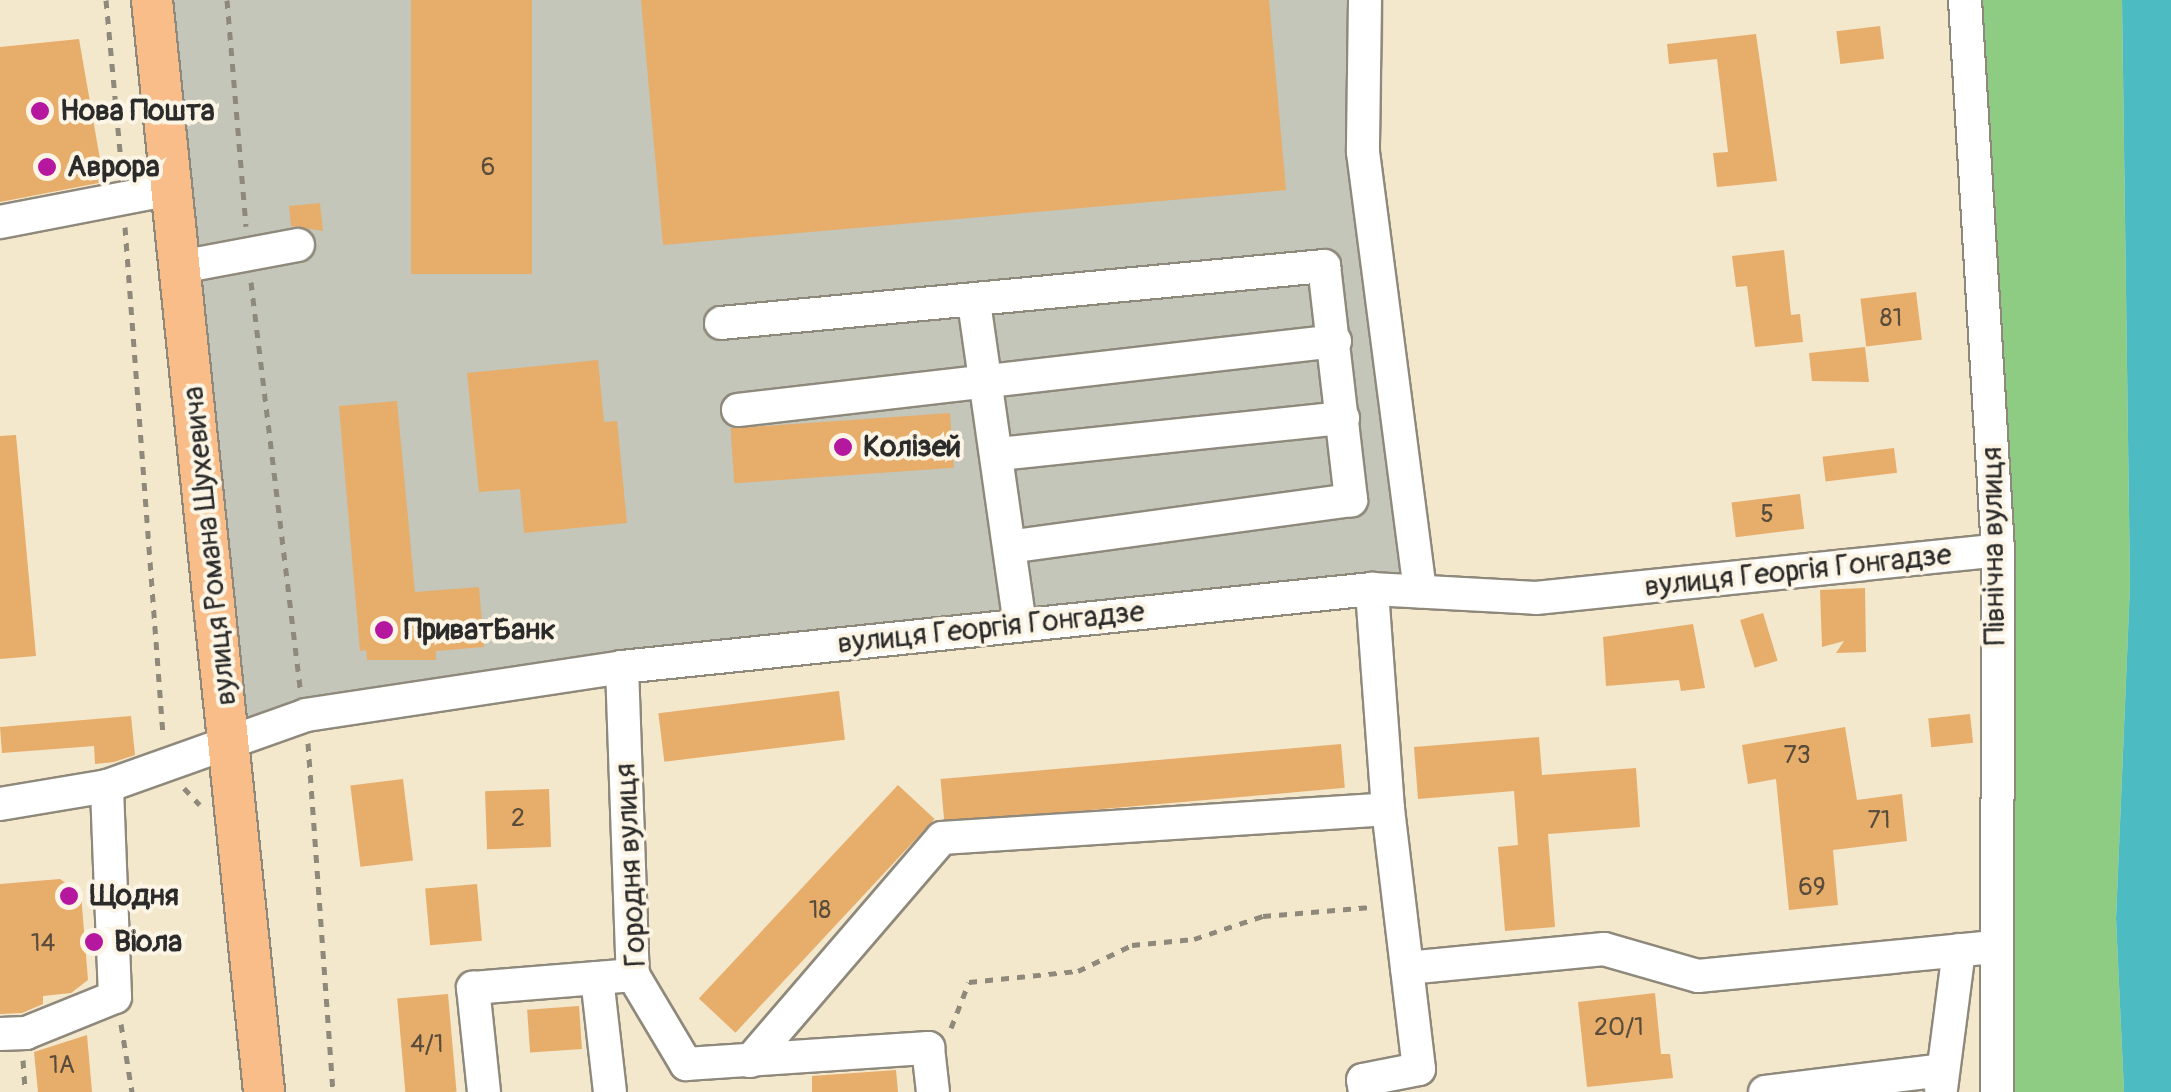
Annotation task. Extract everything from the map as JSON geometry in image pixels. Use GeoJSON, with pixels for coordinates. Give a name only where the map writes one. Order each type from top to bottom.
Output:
{"type":"FeatureCollection","features":[{"type":"Feature","properties":{"kind":"main road","name":"вулиця Романа Шухевича"},"geometry":{"type":"LineString","coordinates":[[152,0],[264,1092]]}},
{"type":"Feature","properties":{"kind":"street"},"geometry":{"type":"LineString","coordinates":[[1365,0],[1364,152],[1420,591]]}},
{"type":"Feature","properties":{"kind":"street","name":"Північна вулиця"},"geometry":{"type":"LineString","coordinates":[[1965,0],[1998,550],[1994,947],[1997,1092]]}},
{"type":"Feature","properties":{"kind":"street"},"geometry":{"type":"LineString","coordinates":[[0,222],[172,189]]}},
{"type":"Feature","properties":{"kind":"street"},"geometry":{"type":"LineString","coordinates":[[180,267],[298,245]]}},
{"type":"Feature","properties":{"kind":"street"},"geometry":{"type":"LineString","coordinates":[[722,323],[1324,266],[1351,500],[1010,548]]}},
{"type":"Feature","properties":{"kind":"street"},"geometry":{"type":"LineString","coordinates":[[974,302],[999,454],[1020,626]]}},
{"type":"Feature","properties":{"kind":"street"},"geometry":{"type":"LineString","coordinates":[[738,410],[1335,340]]}},
{"type":"Feature","properties":{"kind":"street"},"geometry":{"type":"LineString","coordinates":[[999,454],[1343,418]]}},
{"type":"Feature","properties":{"kind":"street","name":"вулиця Георгія Гонгадзе"},"geometry":{"type":"LineString","coordinates":[[0,804],[107,786],[164,768],[230,738],[306,714],[622,667],[1372,588],[1536,598],[1998,550]]}},
{"type":"Feature","properties":{"kind":"street"},"geometry":{"type":"LineString","coordinates":[[1365,1092],[1364,1080],[1419,1069],[1388,809],[1372,588]]}},
{"type":"Feature","properties":{"kind":"street","name":"Городня вулиця"},"geometry":{"type":"LineString","coordinates":[[622,667],[632,974],[686,1064],[750,1061],[788,1076],[928,1048]]}},
{"type":"Feature","properties":{"kind":"street"},"geometry":{"type":"LineString","coordinates":[[0,1034],[26,1033],[115,996],[107,786]]}},
{"type":"Feature","properties":{"kind":"street"},"geometry":{"type":"LineString","coordinates":[[750,1061],[942,838],[1388,809]]}},
{"type":"Feature","properties":{"kind":"street"},"geometry":{"type":"LineString","coordinates":[[1407,968],[1604,948],[1698,976],[1994,947]]}},
{"type":"Feature","properties":{"kind":"street"},"geometry":{"type":"LineString","coordinates":[[1765,1092],[1942,1081],[1959,950]]}},
{"type":"Feature","properties":{"kind":"street"},"geometry":{"type":"LineString","coordinates":[[484,1092],[474,988],[632,974]]}},
{"type":"Feature","properties":{"kind":"street"},"geometry":{"type":"LineString","coordinates":[[597,978],[610,1092]]}},
{"type":"Feature","properties":{"kind":"street"},"geometry":{"type":"LineString","coordinates":[[928,1048],[933,1092]]}},
{"type":"Feature","properties":{"kind":"path"},"geometry":{"type":"LineString","coordinates":[[106,0],[124,198],[164,768]]}},
{"type":"Feature","properties":{"kind":"path"},"geometry":{"type":"LineString","coordinates":[[227,0],[248,254],[306,714],[333,1092]]}},
{"type":"Feature","properties":{"kind":"path"},"geometry":{"type":"LineString","coordinates":[[928,1048],[951,1032],[952,1016],[969,982],[1078,971],[1132,945],[1194,939],[1263,916],[1399,905]]}},
{"type":"Feature","properties":{"kind":"path"},"geometry":{"type":"LineString","coordinates":[[115,996],[132,1092]]}},
{"type":"Feature","properties":{"kind":"shaded area"},"geometry":{"type":"Polygon","coordinates":[[[166,0],[1384,0],[1381,151],[1436,580],[621,654],[456,675],[303,703],[242,721],[166,0]]]}},
{"type":"Feature","properties":{"kind":"green space"},"geometry":{"type":"Polygon","coordinates":[[[1979,0],[2122,0],[2130,585],[2116,919],[2124,1092],[2011,1092],[1979,0]]]}},
{"type":"Feature","properties":{"kind":"water"},"geometry":{"type":"Polygon","coordinates":[[[2122,0],[2171,0],[2171,1092],[2124,1092],[2116,919],[2130,585],[2122,0]]]}},
{"type":"Feature","properties":{"kind":"building"},"geometry":{"type":"Polygon","coordinates":[[[411,0],[532,0],[532,274],[411,274],[411,0]]]}},
{"type":"Feature","properties":{"kind":"building"},"geometry":{"type":"Polygon","coordinates":[[[641,0],[1269,0],[1286,190],[663,245],[641,0]]]}},
{"type":"Feature","properties":{"kind":"building"},"geometry":{"type":"Polygon","coordinates":[[[1880,26],[1884,59],[1840,64],[1836,31],[1880,26]]]}},
{"type":"Feature","properties":{"kind":"building"},"geometry":{"type":"Polygon","coordinates":[[[1756,34],[1777,181],[1717,187],[1713,153],[1728,152],[1717,59],[1669,64],[1667,44],[1756,34]]]}},
{"type":"Feature","properties":{"kind":"building"},"geometry":{"type":"Polygon","coordinates":[[[79,39],[104,182],[0,202],[0,47],[79,39]]]}},
{"type":"Feature","properties":{"kind":"building"},"geometry":{"type":"Polygon","coordinates":[[[320,203],[323,231],[291,226],[289,206],[320,203]]]}},
{"type":"Feature","properties":{"kind":"building"},"geometry":{"type":"Polygon","coordinates":[[[1784,250],[1791,315],[1800,314],[1803,342],[1755,347],[1747,286],[1736,287],[1732,256],[1784,250]]]}},
{"type":"Feature","properties":{"kind":"building"},"geometry":{"type":"Polygon","coordinates":[[[1916,292],[1922,340],[1866,346],[1860,299],[1916,292]]]}},
{"type":"Feature","properties":{"kind":"building"},"geometry":{"type":"Polygon","coordinates":[[[1865,347],[1869,382],[1812,381],[1809,353],[1865,347]]]}},
{"type":"Feature","properties":{"kind":"building"},"geometry":{"type":"Polygon","coordinates":[[[598,360],[604,422],[617,421],[627,523],[524,533],[520,489],[479,492],[467,373],[598,360]]]}},
{"type":"Feature","properties":{"kind":"building"},"geometry":{"type":"Polygon","coordinates":[[[397,401],[415,592],[479,587],[484,647],[436,651],[436,660],[367,660],[366,650],[360,651],[339,406],[397,401]]]}},
{"type":"Feature","properties":{"kind":"building"},"geometry":{"type":"Polygon","coordinates":[[[950,413],[954,468],[734,483],[731,428],[950,413]]]}},
{"type":"Feature","properties":{"kind":"building"},"geometry":{"type":"Polygon","coordinates":[[[16,435],[36,656],[0,659],[0,436],[16,435]]]}},
{"type":"Feature","properties":{"kind":"building"},"geometry":{"type":"Polygon","coordinates":[[[1894,448],[1897,473],[1826,482],[1823,457],[1894,448]]]}},
{"type":"Feature","properties":{"kind":"building"},"geometry":{"type":"Polygon","coordinates":[[[1800,494],[1804,529],[1736,537],[1732,502],[1800,494]]]}},
{"type":"Feature","properties":{"kind":"building"},"geometry":{"type":"Polygon","coordinates":[[[1865,588],[1866,652],[1836,653],[1844,641],[1822,647],[1820,590],[1865,588]]]}},
{"type":"Feature","properties":{"kind":"building"},"geometry":{"type":"Polygon","coordinates":[[[1763,613],[1778,661],[1755,668],[1740,620],[1763,613]]]}},
{"type":"Feature","properties":{"kind":"building"},"geometry":{"type":"Polygon","coordinates":[[[1693,624],[1705,688],[1681,691],[1679,680],[1606,686],[1603,637],[1693,624]]]}},
{"type":"Feature","properties":{"kind":"building"},"geometry":{"type":"Polygon","coordinates":[[[839,691],[845,740],[664,762],[658,713],[839,691]]]}},
{"type":"Feature","properties":{"kind":"building"},"geometry":{"type":"Polygon","coordinates":[[[1970,714],[1973,743],[1931,747],[1928,718],[1970,714]]]}},
{"type":"Feature","properties":{"kind":"building"},"geometry":{"type":"Polygon","coordinates":[[[131,716],[135,755],[114,762],[95,764],[94,746],[2,753],[0,727],[131,716]]]}},
{"type":"Feature","properties":{"kind":"building"},"geometry":{"type":"Polygon","coordinates":[[[1845,727],[1857,800],[1902,794],[1907,841],[1833,850],[1838,905],[1789,910],[1776,779],[1748,784],[1742,745],[1845,727]]]}},
{"type":"Feature","properties":{"kind":"building"},"geometry":{"type":"Polygon","coordinates":[[[1539,737],[1542,775],[1636,768],[1640,827],[1548,834],[1555,927],[1505,931],[1498,847],[1518,845],[1514,791],[1418,799],[1414,747],[1539,737]]]}},
{"type":"Feature","properties":{"kind":"building"},"geometry":{"type":"Polygon","coordinates":[[[1341,744],[1345,788],[944,823],[941,779],[1341,744]]]}},
{"type":"Feature","properties":{"kind":"building"},"geometry":{"type":"Polygon","coordinates":[[[403,779],[413,860],[360,867],[350,785],[403,779]]]}},
{"type":"Feature","properties":{"kind":"building"},"geometry":{"type":"Polygon","coordinates":[[[898,785],[935,819],[735,1033],[699,999],[898,785]]]}},
{"type":"Feature","properties":{"kind":"building"},"geometry":{"type":"Polygon","coordinates":[[[549,789],[551,847],[487,849],[485,791],[549,789]]]}},
{"type":"Feature","properties":{"kind":"building"},"geometry":{"type":"Polygon","coordinates":[[[60,879],[81,894],[88,980],[71,993],[43,996],[43,1004],[22,1013],[0,1014],[0,884],[60,879]]]}},
{"type":"Feature","properties":{"kind":"building"},"geometry":{"type":"Polygon","coordinates":[[[477,884],[482,941],[430,945],[425,889],[477,884]]]}},
{"type":"Feature","properties":{"kind":"building"},"geometry":{"type":"Polygon","coordinates":[[[1655,993],[1661,1054],[1670,1054],[1673,1078],[1587,1087],[1578,1002],[1655,993]]]}},
{"type":"Feature","properties":{"kind":"building"},"geometry":{"type":"Polygon","coordinates":[[[448,994],[457,1092],[405,1092],[397,998],[448,994]]]}},
{"type":"Feature","properties":{"kind":"building"},"geometry":{"type":"Polygon","coordinates":[[[579,1006],[582,1049],[530,1053],[527,1010],[579,1006]]]}},
{"type":"Feature","properties":{"kind":"building"},"geometry":{"type":"Polygon","coordinates":[[[87,1035],[92,1092],[38,1092],[34,1052],[87,1035]]]}},
{"type":"Feature","properties":{"kind":"building"},"geometry":{"type":"Polygon","coordinates":[[[896,1070],[898,1092],[812,1092],[812,1076],[896,1070]]]}},
{"type":"Feature","properties":{"kind":"place","name":"Нова Пошта"},"geometry":{"type":"Point","coordinates":[40,111]}},
{"type":"Feature","properties":{"kind":"place","name":"Аврора"},"geometry":{"type":"Point","coordinates":[47,167]}},
{"type":"Feature","properties":{"kind":"place","name":"Колізей"},"geometry":{"type":"Point","coordinates":[843,447]}},
{"type":"Feature","properties":{"kind":"place","name":"ПриватБанк"},"geometry":{"type":"Point","coordinates":[384,630]}},
{"type":"Feature","properties":{"kind":"place","name":"Щодня"},"geometry":{"type":"Point","coordinates":[69,896]}},
{"type":"Feature","properties":{"kind":"place","name":"Віола"},"geometry":{"type":"Point","coordinates":[94,942]}}]}
